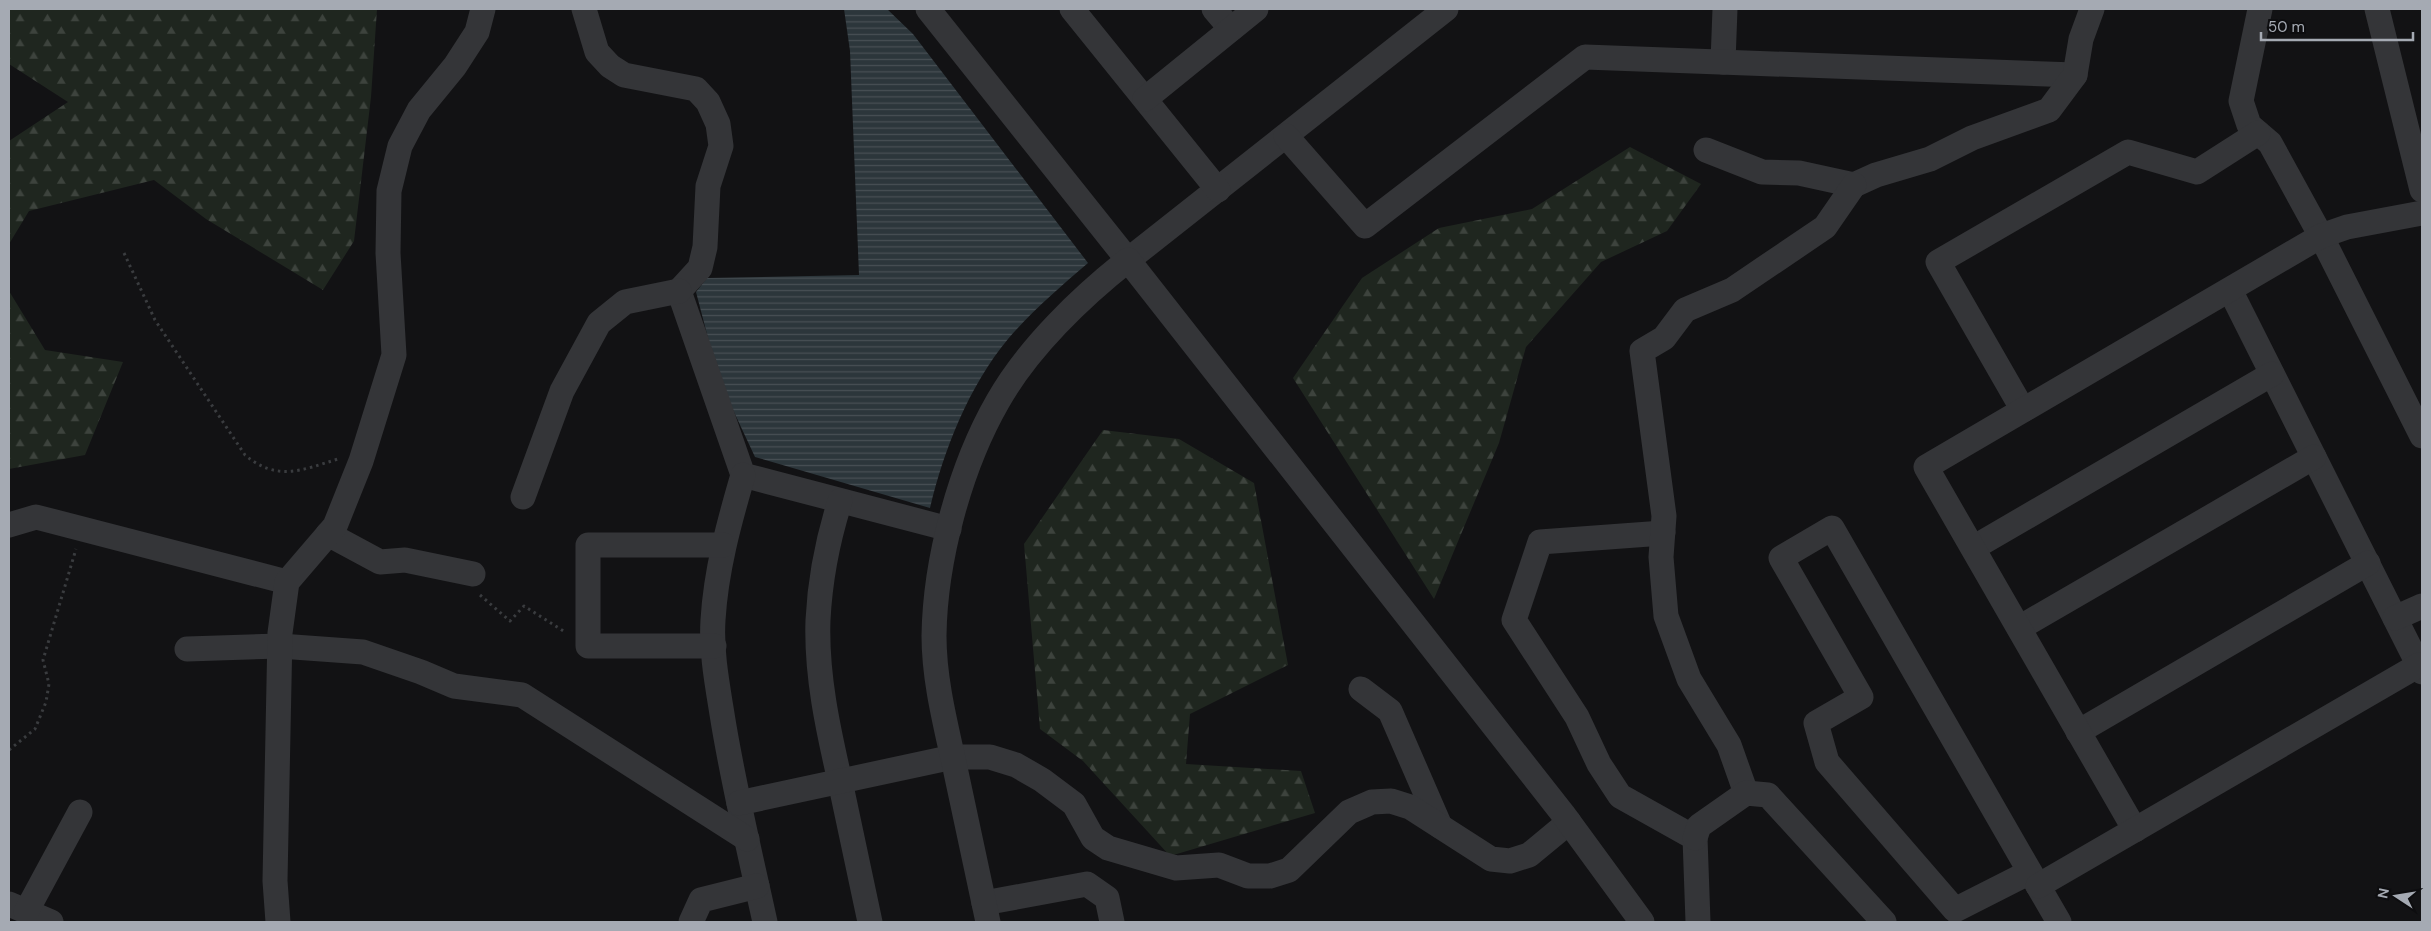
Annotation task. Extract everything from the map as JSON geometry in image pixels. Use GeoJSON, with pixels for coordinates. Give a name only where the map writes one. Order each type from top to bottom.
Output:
{"type":"FeatureCollection","features":[{"type":"Feature","properties":{"kind":"street"},"geometry":{"type":"LineString","coordinates":[[278,922],[275,881],[280,646],[287,582],[335,526],[365,450],[394,355],[388,253],[389,191],[400,146],[420,110],[455,66],[477,32],[483,9]]}},
{"type":"Feature","properties":{"kind":"street"},"geometry":{"type":"LineString","coordinates":[[523,496],[562,391],[599,323],[625,302],[679,291],[700,268],[705,247],[708,186],[721,146],[718,124],[708,102],[696,89],[624,75],[610,66],[597,52],[584,9]]}},
{"type":"Feature","properties":{"kind":"street"},"geometry":{"type":"LineString","coordinates":[[928,9],[1128,260],[1569,822],[1642,922]]}},
{"type":"Feature","properties":{"kind":"street"},"geometry":{"type":"LineString","coordinates":[[1072,9],[1218,190]]}},
{"type":"Feature","properties":{"kind":"street"},"geometry":{"type":"LineString","coordinates":[[1214,9],[1231,29]]}},
{"type":"Feature","properties":{"kind":"street"},"geometry":{"type":"LineString","coordinates":[[1144,99],[1256,9]]}},
{"type":"Feature","properties":{"kind":"street"},"geometry":{"type":"LineString","coordinates":[[1112,922],[1107,898],[1087,884],[986,912],[938,684],[934,636],[938,590],[949,529],[959,493],[998,400],[1028,359],[1092,288],[1446,9]]}},
{"type":"Feature","properties":{"kind":"street"},"geometry":{"type":"LineString","coordinates":[[1723,62],[1725,9]]}},
{"type":"Feature","properties":{"kind":"street"},"geometry":{"type":"LineString","coordinates":[[1746,793],[1729,745],[1689,679],[1666,616],[1661,557],[1664,516],[1642,351],[1664,338],[1685,310],[1732,290],[1824,228],[1854,185],[1876,175],[1930,159],[1972,138],[2049,110],[2075,75],[2081,39],[2092,9]]}},
{"type":"Feature","properties":{"kind":"street"},"geometry":{"type":"LineString","coordinates":[[2260,9],[2241,101],[2250,125],[2270,143],[2321,236],[2422,436]]}},
{"type":"Feature","properties":{"kind":"street"},"geometry":{"type":"LineString","coordinates":[[2377,9],[2422,190]]}},
{"type":"Feature","properties":{"kind":"street"},"geometry":{"type":"LineString","coordinates":[[1286,136],[1364,226],[1585,57],[2075,75]]}},
{"type":"Feature","properties":{"kind":"street"},"geometry":{"type":"LineString","coordinates":[[2023,410],[1938,262],[2128,152],[2197,172],[2258,133]]}},
{"type":"Feature","properties":{"kind":"street"},"geometry":{"type":"LineString","coordinates":[[1706,150],[1762,172],[1799,173],[1854,185]]}},
{"type":"Feature","properties":{"kind":"street"},"geometry":{"type":"LineString","coordinates":[[2135,830],[1926,467],[2321,236],[2347,227],[2422,214]]}},
{"type":"Feature","properties":{"kind":"street"},"geometry":{"type":"LineString","coordinates":[[2059,922],[2034,879],[1832,528],[1781,558],[1861,697],[1816,723],[1826,762],[1955,910],[2034,879],[2135,830],[2420,668],[2230,290]]}},
{"type":"Feature","properties":{"kind":"street"},"geometry":{"type":"LineString","coordinates":[[679,291],[743,476],[723,545],[713,621],[715,671],[727,748],[765,922]]}},
{"type":"Feature","properties":{"kind":"street"},"geometry":{"type":"LineString","coordinates":[[1973,548],[2272,374]]}},
{"type":"Feature","properties":{"kind":"street"},"geometry":{"type":"LineString","coordinates":[[2019,628],[2314,457]]}},
{"type":"Feature","properties":{"kind":"street"},"geometry":{"type":"LineString","coordinates":[[743,476],[949,529]]}},
{"type":"Feature","properties":{"kind":"street"},"geometry":{"type":"LineString","coordinates":[[840,501],[831,529],[818,621],[820,668],[829,732],[870,922]]}},
{"type":"Feature","properties":{"kind":"street"},"geometry":{"type":"LineString","coordinates":[[9,525],[36,517],[287,582]]}},
{"type":"Feature","properties":{"kind":"street"},"geometry":{"type":"LineString","coordinates":[[1663,533],[1540,542],[1514,620],[1577,717],[1599,764],[1620,796],[1695,838]]}},
{"type":"Feature","properties":{"kind":"street"},"geometry":{"type":"LineString","coordinates":[[328,534],[380,562],[404,560],[473,574]]}},
{"type":"Feature","properties":{"kind":"street"},"geometry":{"type":"LineString","coordinates":[[714,646],[588,646],[588,545],[723,545]]}},
{"type":"Feature","properties":{"kind":"street"},"geometry":{"type":"LineString","coordinates":[[2078,732],[2368,563]]}},
{"type":"Feature","properties":{"kind":"street"},"geometry":{"type":"LineString","coordinates":[[2395,618],[2422,606]]}},
{"type":"Feature","properties":{"kind":"street"},"geometry":{"type":"LineString","coordinates":[[187,650],[280,646],[363,652],[421,672],[454,686],[522,695],[747,838]]}},
{"type":"Feature","properties":{"kind":"street"},"geometry":{"type":"LineString","coordinates":[[1361,689],[1390,711],[1440,826]]}},
{"type":"Feature","properties":{"kind":"street"},"geometry":{"type":"LineString","coordinates":[[739,803],[953,757],[990,757],[1016,766],[1042,780],[1074,804],[1093,838],[1108,848],[1176,868],[1219,866],[1248,876],[1270,876],[1289,870],[1349,812],[1372,802],[1391,801],[1410,807],[1491,859],[1510,861],[1529,855],[1569,822]]}},
{"type":"Feature","properties":{"kind":"street"},"geometry":{"type":"LineString","coordinates":[[1698,922],[1695,838],[1700,826],[1746,793],[1768,795],[1884,922]]}},
{"type":"Feature","properties":{"kind":"street"},"geometry":{"type":"LineString","coordinates":[[51,922],[18,908],[80,812]]}},
{"type":"Feature","properties":{"kind":"street"},"geometry":{"type":"LineString","coordinates":[[691,922],[701,900],[757,886]]}},
{"type":"Feature","properties":{"kind":"path"},"geometry":{"type":"LineString","coordinates":[[124,252],[155,320],[245,455],[259,467],[274,471],[296,472],[365,450]]}},
{"type":"Feature","properties":{"kind":"path"},"geometry":{"type":"LineString","coordinates":[[9,750],[35,729],[46,702],[49,684],[43,660],[82,528]]}},
{"type":"Feature","properties":{"kind":"path"},"geometry":{"type":"LineString","coordinates":[[473,574],[471,586],[510,621],[524,606],[568,634]]}},
{"type":"Feature","properties":{"kind":"green space"},"geometry":{"type":"Polygon","coordinates":[[[9,9],[377,9],[371,97],[354,241],[323,290],[206,219],[154,180],[29,211],[9,244],[9,141],[68,102],[9,64],[9,9]]]}},
{"type":"Feature","properties":{"kind":"green space"},"geometry":{"type":"Polygon","coordinates":[[[1630,147],[1701,184],[1667,231],[1601,262],[1526,347],[1499,443],[1434,599],[1293,378],[1362,278],[1439,228],[1532,209],[1630,147]]]}},
{"type":"Feature","properties":{"kind":"green space"},"geometry":{"type":"Polygon","coordinates":[[[9,291],[45,350],[123,362],[85,455],[9,469],[9,291]]]}},
{"type":"Feature","properties":{"kind":"green space"},"geometry":{"type":"Polygon","coordinates":[[[1103,430],[1179,439],[1254,483],[1288,665],[1190,714],[1186,764],[1301,771],[1315,813],[1170,856],[1083,761],[1040,729],[1024,544],[1103,430]]]}},
{"type":"Feature","properties":{"kind":"shaded area"},"geometry":{"type":"Polygon","coordinates":[[[844,9],[887,9],[913,34],[1088,263],[1017,329],[994,357],[981,377],[951,441],[930,508],[755,457],[719,380],[696,292],[707,278],[859,275],[850,51],[844,9]]]}}]}
